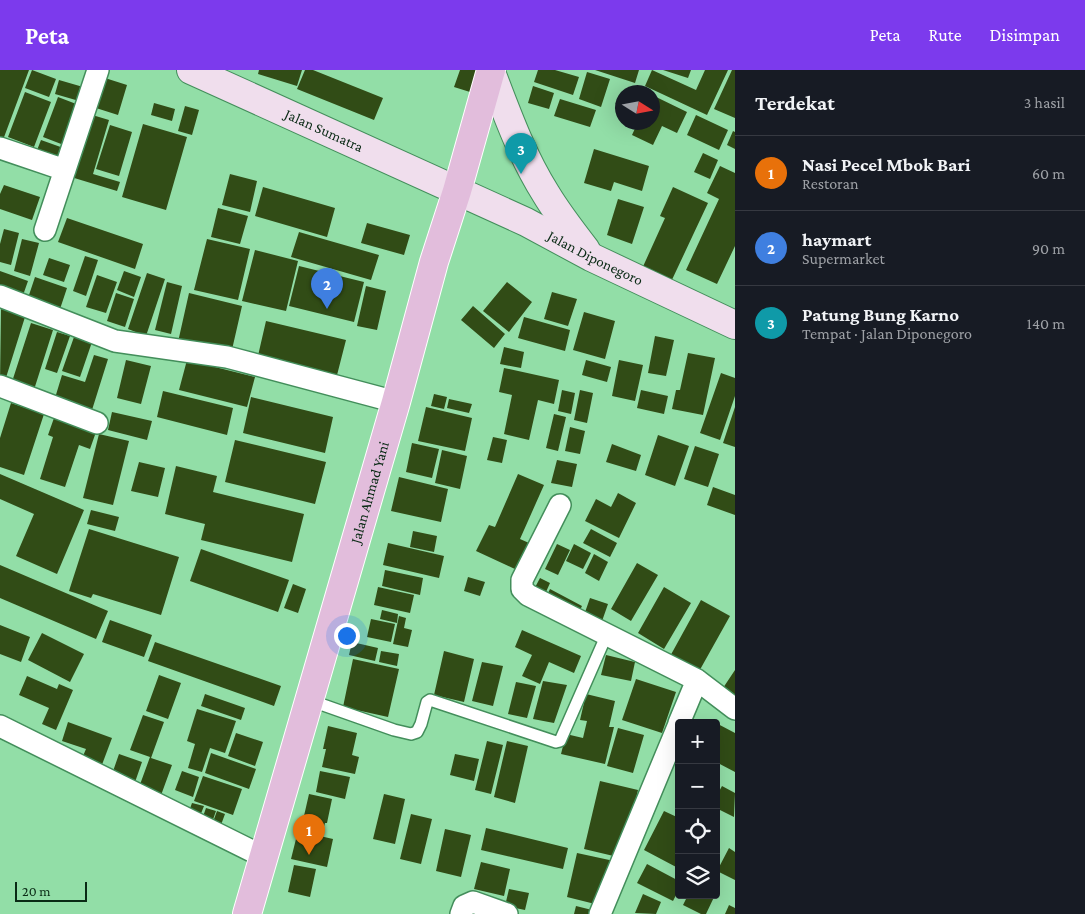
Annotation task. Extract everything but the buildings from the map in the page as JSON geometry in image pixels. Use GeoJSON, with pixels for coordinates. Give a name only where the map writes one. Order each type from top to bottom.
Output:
{"type":"FeatureCollection","features":[{"type":"Feature","properties":{"kind":"main road","name":"Jalan Sumatra"},"geometry":{"type":"LineString","coordinates":[[191,70],[457,191]]}},
{"type":"Feature","properties":{"kind":"main road","name":"Jalan Ahmad Yani"},"geometry":{"type":"LineString","coordinates":[[247,914],[396,402],[434,262],[457,191],[491,71]]}},
{"type":"Feature","properties":{"kind":"main road"},"geometry":{"type":"LineString","coordinates":[[491,71],[513,130],[529,164],[546,194],[591,257]]}},
{"type":"Feature","properties":{"kind":"main road","name":"Jalan Diponegoro"},"geometry":{"type":"LineString","coordinates":[[457,191],[526,222],[591,257],[735,325]]}},
{"type":"Feature","properties":{"kind":"street"},"geometry":{"type":"LineString","coordinates":[[45,230],[98,70]]}},
{"type":"Feature","properties":{"kind":"street"},"geometry":{"type":"LineString","coordinates":[[0,148],[65,170]]}},
{"type":"Feature","properties":{"kind":"street"},"geometry":{"type":"LineString","coordinates":[[0,296],[115,341],[227,356],[396,402]]}},
{"type":"Feature","properties":{"kind":"street"},"geometry":{"type":"LineString","coordinates":[[0,386],[97,423]]}},
{"type":"Feature","properties":{"kind":"street"},"geometry":{"type":"LineString","coordinates":[[560,506],[522,580],[522,589],[528,595],[697,680],[735,708]]}},
{"type":"Feature","properties":{"kind":"street"},"geometry":{"type":"LineString","coordinates":[[681,719],[697,680]]}},
{"type":"Feature","properties":{"kind":"street"},"geometry":{"type":"LineString","coordinates":[[0,726],[264,857]]}},
{"type":"Feature","properties":{"kind":"street"},"geometry":{"type":"LineString","coordinates":[[600,914],[675,734]]}},
{"type":"Feature","properties":{"kind":"street"},"geometry":{"type":"LineString","coordinates":[[461,914],[464,906],[473,902],[507,914]]}},
{"type":"Feature","properties":{"kind":"lane"},"geometry":{"type":"LineString","coordinates":[[309,700],[376,724],[411,734],[417,732],[427,702],[430,700],[556,742],[560,741],[607,634]]}},
{"type":"Feature","properties":{"kind":"place","name":"Patung Bung Karno"},"geometry":{"type":"Point","coordinates":[521,174]}},
{"type":"Feature","properties":{"kind":"place","name":"haymart"},"geometry":{"type":"Point","coordinates":[327,309]}},
{"type":"Feature","properties":{"kind":"place","name":"Nasi Pecel Mbok Bari"},"geometry":{"type":"Point","coordinates":[309,855]}}]}
